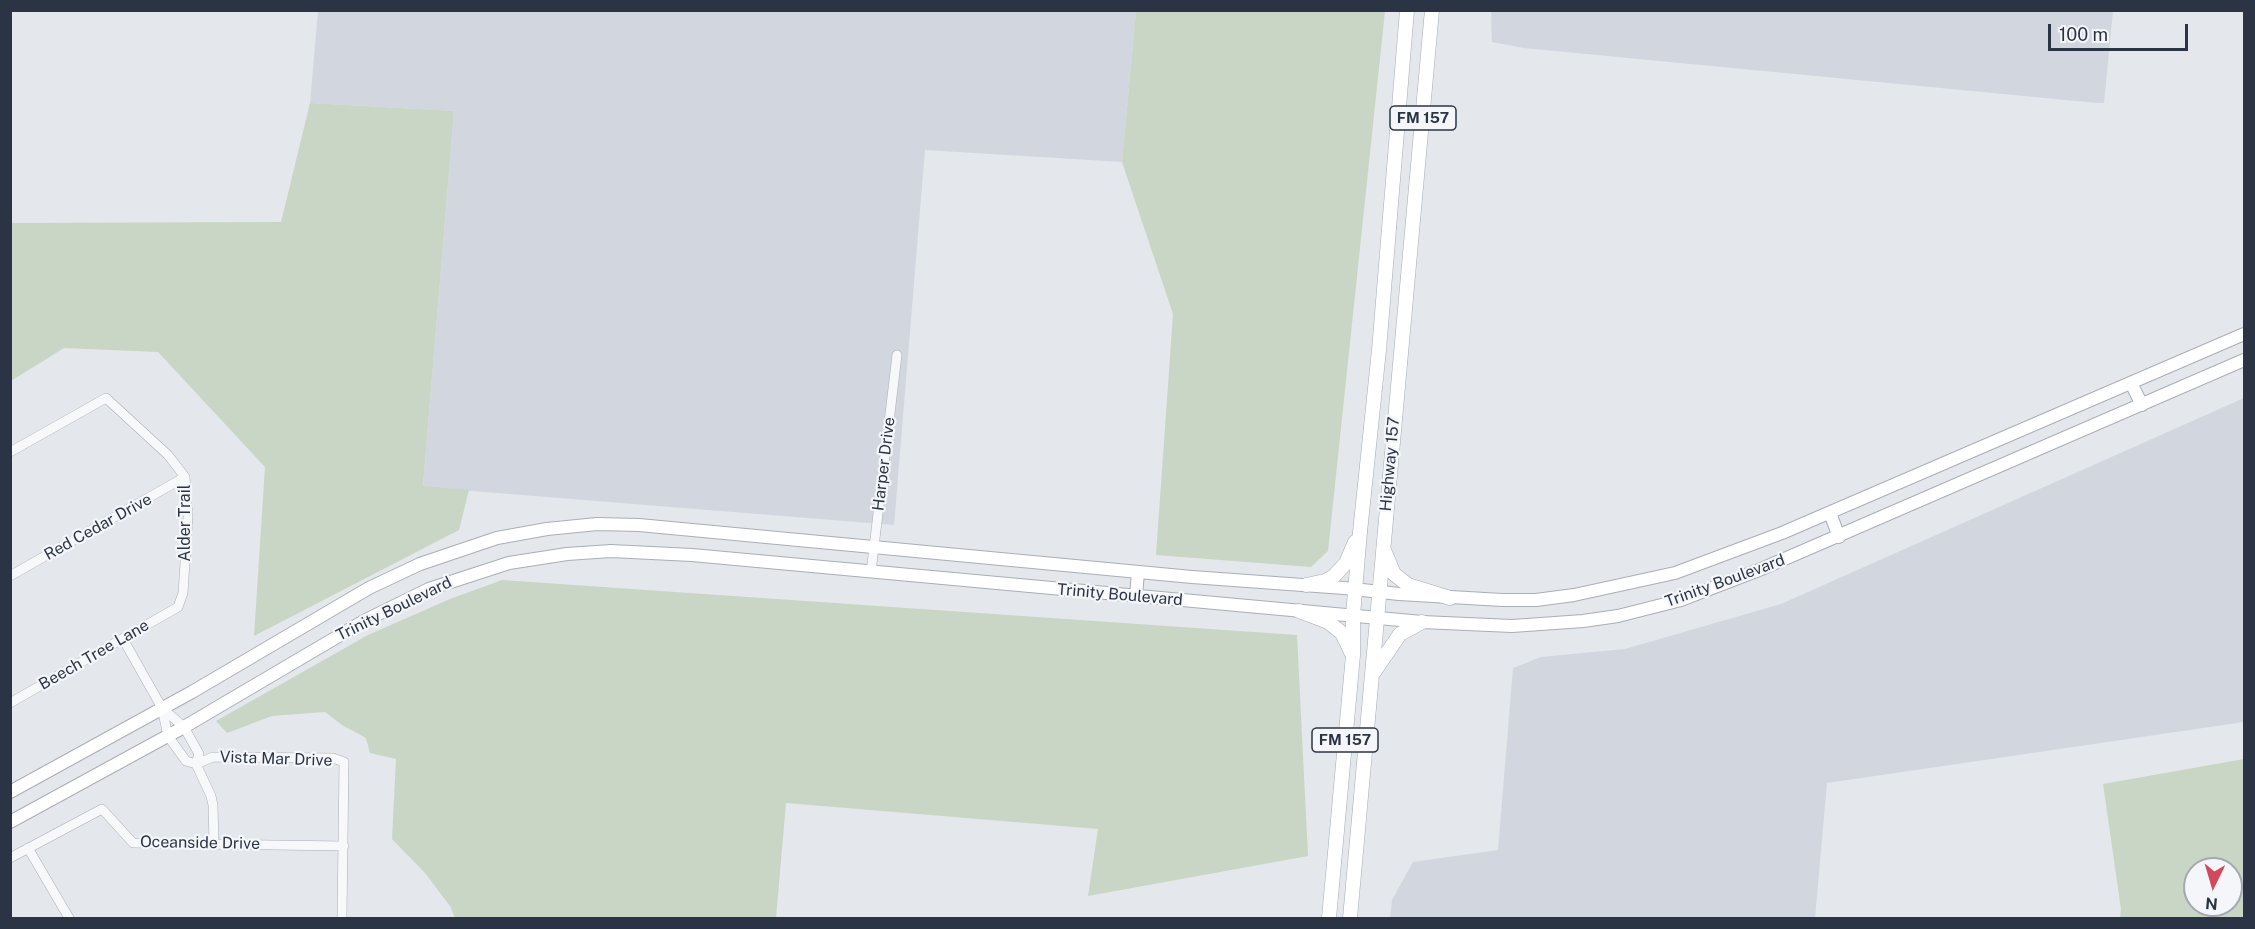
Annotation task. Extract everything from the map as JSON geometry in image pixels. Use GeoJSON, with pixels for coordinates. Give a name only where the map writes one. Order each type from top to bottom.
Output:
{"type":"FeatureCollection","features":[{"type":"Feature","properties":{"kind":"main road","name":"Highway 157"},"geometry":{"type":"LineString","coordinates":[[1329,918],[1353,655],[1355,589],[1390,224],[1407,10]]}},
{"type":"Feature","properties":{"kind":"main road","name":"Highway 157"},"geometry":{"type":"LineString","coordinates":[[1350,918],[1432,10]]}},
{"type":"Feature","properties":{"kind":"main road"},"geometry":{"type":"LineString","coordinates":[[1390,224],[1414,226]]}},
{"type":"Feature","properties":{"kind":"main road","name":"Trinity Boulevard"},"geometry":{"type":"LineString","coordinates":[[10,792],[162,708],[369,588],[420,564],[465,547],[517,534],[597,524],[639,525],[1138,572],[1450,598],[1536,600],[1605,589],[1675,573],[1782,533],[2244,334]]}},
{"type":"Feature","properties":{"kind":"main road","name":"Trinity Boulevard"},"geometry":{"type":"LineString","coordinates":[[10,822],[184,727],[364,621],[429,589],[473,573],[534,559],[611,551],[692,555],[1422,622],[1512,626],[1618,616],[1681,600],[1839,537],[2244,360]]}},
{"type":"Feature","properties":{"kind":"main road"},"geometry":{"type":"LineString","coordinates":[[2131,383],[2142,405]]}},
{"type":"Feature","properties":{"kind":"main road"},"geometry":{"type":"LineString","coordinates":[[1830,513],[1839,537]]}},
{"type":"Feature","properties":{"kind":"main road"},"geometry":{"type":"LineString","coordinates":[[1306,585],[1334,576],[1346,562],[1360,532]]}},
{"type":"Feature","properties":{"kind":"main road"},"geometry":{"type":"LineString","coordinates":[[1383,548],[1394,574],[1408,585],[1450,598]]}},
{"type":"Feature","properties":{"kind":"main road"},"geometry":{"type":"LineString","coordinates":[[1136,596],[1138,572]]}},
{"type":"Feature","properties":{"kind":"main road"},"geometry":{"type":"LineString","coordinates":[[1299,611],[1328,622],[1342,633],[1353,655]]}},
{"type":"Feature","properties":{"kind":"main road"},"geometry":{"type":"LineString","coordinates":[[1373,674],[1400,634],[1422,622]]}},
{"type":"Feature","properties":{"kind":"street","name":"Harper Drive"},"geometry":{"type":"LineString","coordinates":[[872,572],[897,356]]}},
{"type":"Feature","properties":{"kind":"street","name":"Alder Trail"},"geometry":{"type":"LineString","coordinates":[[10,452],[106,398],[168,455],[185,477],[188,517],[183,592],[178,607]]}},
{"type":"Feature","properties":{"kind":"street","name":"Red Cedar Drive"},"geometry":{"type":"LineString","coordinates":[[10,576],[185,477]]}},
{"type":"Feature","properties":{"kind":"street","name":"Beech Tree Lane"},"geometry":{"type":"LineString","coordinates":[[10,703],[178,607]]}},
{"type":"Feature","properties":{"kind":"street"},"geometry":{"type":"LineString","coordinates":[[123,639],[162,708],[168,736],[186,761],[196,764]]}},
{"type":"Feature","properties":{"kind":"street"},"geometry":{"type":"LineString","coordinates":[[162,708],[184,727],[199,754],[196,764],[211,796],[214,844]]}},
{"type":"Feature","properties":{"kind":"street","name":"Vista Mar Drive"},"geometry":{"type":"LineString","coordinates":[[196,764],[213,757],[333,758],[344,762],[342,918]]}},
{"type":"Feature","properties":{"kind":"street","name":"Oceanside Drive"},"geometry":{"type":"LineString","coordinates":[[10,858],[102,809],[132,843],[344,846]]}},
{"type":"Feature","properties":{"kind":"street"},"geometry":{"type":"LineString","coordinates":[[28,848],[69,918]]}},
{"type":"Feature","properties":{"kind":"shaded area"},"geometry":{"type":"Polygon","coordinates":[[[1491,10],[2113,11],[2104,103],[2097,103],[1524,48],[1492,42],[1491,10]]]}},
{"type":"Feature","properties":{"kind":"shaded area"},"geometry":{"type":"Polygon","coordinates":[[[318,11],[1136,11],[1122,162],[925,150],[894,525],[423,487],[454,111],[310,103],[318,11]]]}},
{"type":"Feature","properties":{"kind":"shaded area"},"geometry":{"type":"Polygon","coordinates":[[[2244,398],[2244,722],[1827,783],[1815,918],[1390,918],[1392,900],[1413,862],[1498,850],[1513,668],[1541,657],[1625,649],[1781,604],[2244,398]]]}},
{"type":"Feature","properties":{"kind":"green space"},"geometry":{"type":"Polygon","coordinates":[[[1136,11],[1385,11],[1328,551],[1311,567],[1156,555],[1173,314],[1122,162],[1136,11]]]}},
{"type":"Feature","properties":{"kind":"green space"},"geometry":{"type":"Polygon","coordinates":[[[310,103],[454,111],[423,486],[469,490],[459,530],[254,636],[265,467],[158,352],[64,348],[11,381],[11,223],[281,222],[310,103]]]}},
{"type":"Feature","properties":{"kind":"green space"},"geometry":{"type":"Polygon","coordinates":[[[502,580],[1297,635],[1308,856],[1088,896],[1098,829],[786,803],[776,918],[455,918],[450,906],[425,873],[392,839],[396,759],[370,753],[366,738],[342,725],[325,712],[272,716],[227,733],[216,721],[368,635],[450,599],[502,580]]]}},
{"type":"Feature","properties":{"kind":"green space"},"geometry":{"type":"Polygon","coordinates":[[[2244,759],[2244,918],[2120,918],[2121,909],[2103,784],[2244,759]]]}}]}
